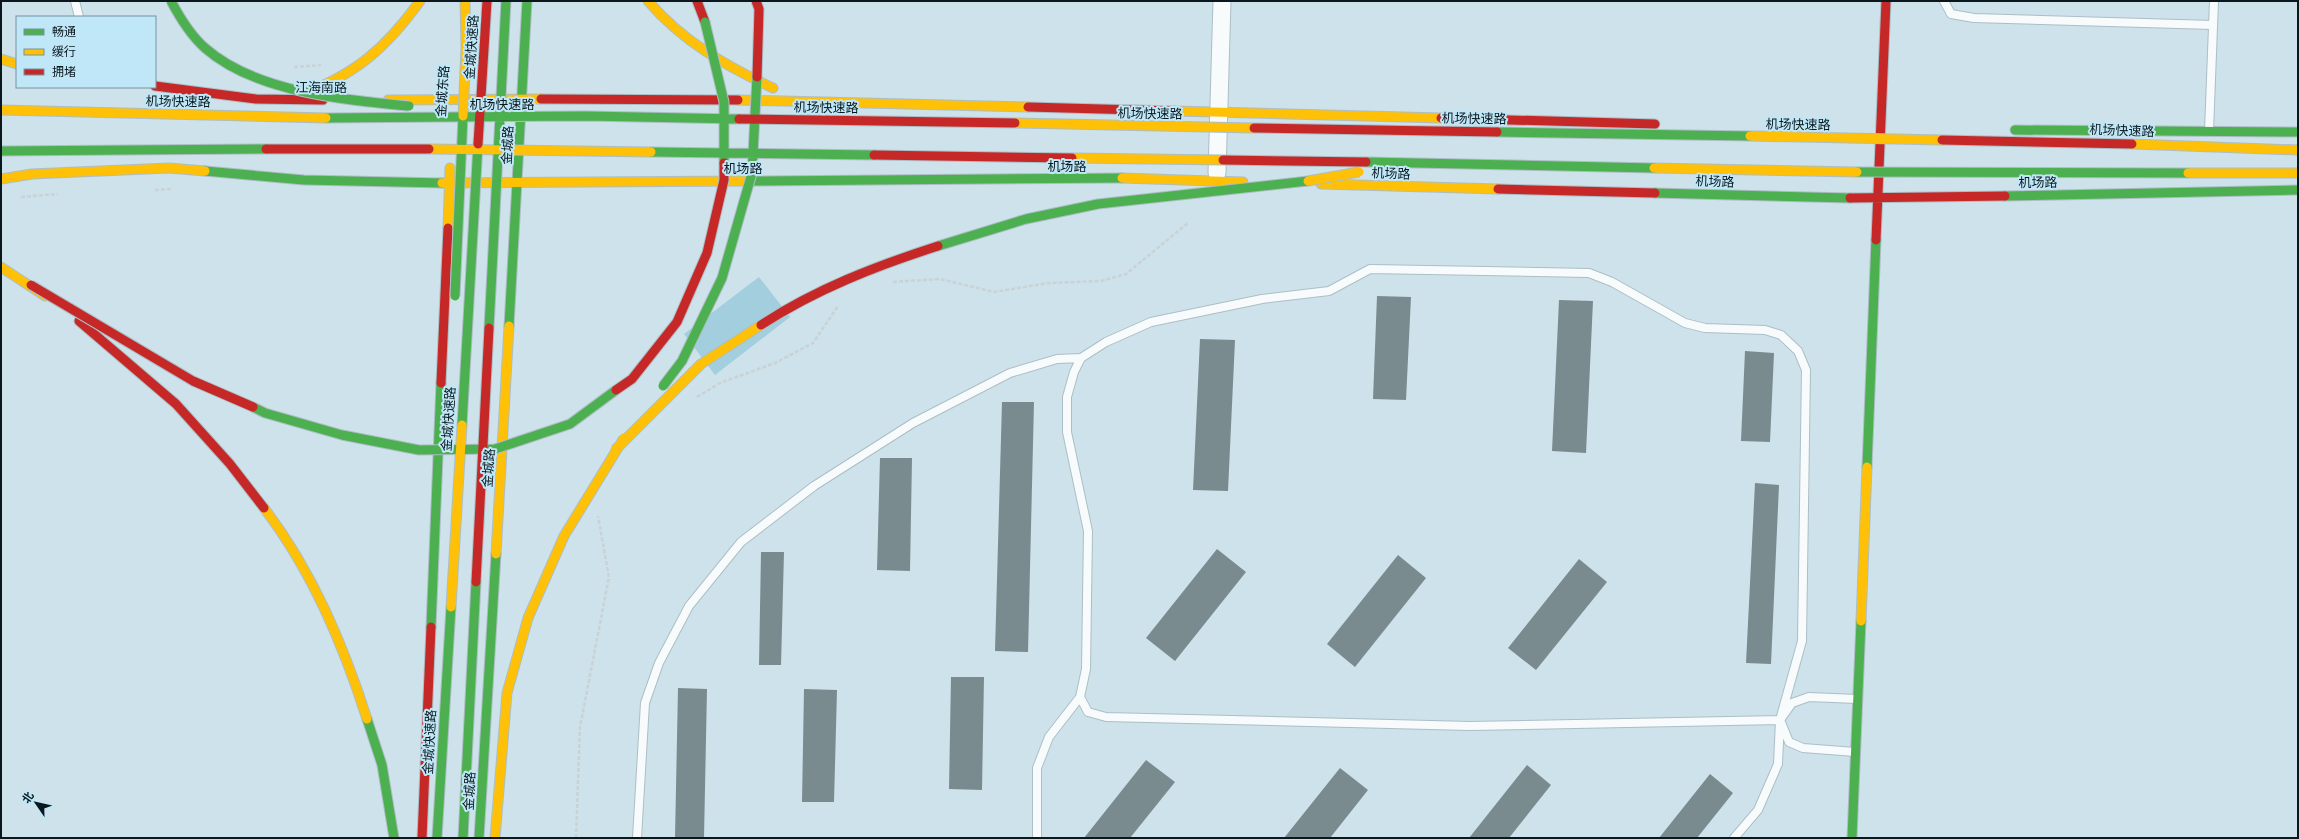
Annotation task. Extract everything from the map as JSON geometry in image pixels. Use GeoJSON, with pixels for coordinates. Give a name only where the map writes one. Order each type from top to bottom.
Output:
{"type":"FeatureCollection","features":[{"type":"Feature","properties":{"kind":"main road"},"geometry":{"type":"LineString","coordinates":[[172,1],[180,20],[205,48],[232,66],[272,83],[328,95],[407,106],[586,116]]}},
{"type":"Feature","properties":{"kind":"main road"},"geometry":{"type":"LineString","coordinates":[[287,100],[318,90],[358,69],[384,47],[420,1]]}},
{"type":"Feature","properties":{"kind":"main road","name":"金城东路"},"geometry":{"type":"LineString","coordinates":[[449,183],[461,1]]}},
{"type":"Feature","properties":{"kind":"main road"},"geometry":{"type":"LineString","coordinates":[[454,304],[466,48],[465,1]]}},
{"type":"Feature","properties":{"kind":"main road","name":"金城快速路"},"geometry":{"type":"LineString","coordinates":[[436,838],[487,1]]}},
{"type":"Feature","properties":{"kind":"main road"},"geometry":{"type":"LineString","coordinates":[[463,838],[506,1]]}},
{"type":"Feature","properties":{"kind":"main road"},"geometry":{"type":"LineString","coordinates":[[522,100],[526,1]]}},
{"type":"Feature","properties":{"kind":"main road"},"geometry":{"type":"LineString","coordinates":[[648,1],[654,9],[701,50],[772,88],[810,101]]}},
{"type":"Feature","properties":{"kind":"main road"},"geometry":{"type":"LineString","coordinates":[[1,267],[193,381],[264,413],[342,435],[418,450],[495,449],[570,424],[632,379],[677,322],[707,253],[724,180],[724,102],[704,22],[697,1]]}},
{"type":"Feature","properties":{"kind":"main road"},"geometry":{"type":"LineString","coordinates":[[495,838],[507,693],[528,618],[564,536],[615,450],[682,361],[722,278],[752,173],[759,9],[756,1]]}},
{"type":"Feature","properties":{"kind":"main road"},"geometry":{"type":"LineString","coordinates":[[1852,838],[1886,1]]}},
{"type":"Feature","properties":{"kind":"main road"},"geometry":{"type":"LineString","coordinates":[[1,59],[16,64]]}},
{"type":"Feature","properties":{"kind":"main road","name":"江海南路"},"geometry":{"type":"LineString","coordinates":[[156,86],[256,100],[522,100],[681,98],[1668,124]]}},
{"type":"Feature","properties":{"kind":"main road","name":"金城路"},"geometry":{"type":"LineString","coordinates":[[479,838],[522,100]]}},
{"type":"Feature","properties":{"kind":"main road","name":"机场快速路"},"geometry":{"type":"LineString","coordinates":[[1,110],[344,118],[586,116],[2068,142],[2298,150]]}},
{"type":"Feature","properties":{"kind":"main road"},"geometry":{"type":"LineString","coordinates":[[1779,127],[1906,129]]}},
{"type":"Feature","properties":{"kind":"main road"},"geometry":{"type":"LineString","coordinates":[[2002,130],[2298,132]]}},
{"type":"Feature","properties":{"kind":"main road"},"geometry":{"type":"LineString","coordinates":[[1,151],[343,148],[1408,163],[1887,172],[2298,173]]}},
{"type":"Feature","properties":{"kind":"main road"},"geometry":{"type":"LineString","coordinates":[[615,450],[702,364],[787,308],[874,267],[1013,223],[1098,204],[1298,183],[1408,163]]}},
{"type":"Feature","properties":{"kind":"main road"},"geometry":{"type":"LineString","coordinates":[[1,179],[32,174],[169,168],[304,180],[449,183],[422,838]]}},
{"type":"Feature","properties":{"kind":"main road","name":"机场路"},"geometry":{"type":"LineString","coordinates":[[449,183],[1097,178],[1879,199],[2298,190]]}},
{"type":"Feature","properties":{"kind":"main road"},"geometry":{"type":"LineString","coordinates":[[32,285],[90,329],[176,404],[230,464],[278,528],[319,596],[351,668],[382,765],[394,838]]}},
{"type":"Feature","properties":{"kind":"main road"},"geometry":{"type":"LineString","coordinates":[[446,671],[451,439]]}},
{"type":"Feature","properties":{"kind":"street"},"geometry":{"type":"LineString","coordinates":[[1216,181],[1220,113],[1222,1]]}},
{"type":"Feature","properties":{"kind":"lane"},"geometry":{"type":"LineString","coordinates":[[75,1],[79,16]]}},
{"type":"Feature","properties":{"kind":"lane"},"geometry":{"type":"LineString","coordinates":[[1944,1],[1951,14],[1974,18],[2213,26]]}},
{"type":"Feature","properties":{"kind":"lane"},"geometry":{"type":"LineString","coordinates":[[2209,132],[2214,1]]}},
{"type":"Feature","properties":{"kind":"lane"},"geometry":{"type":"LineString","coordinates":[[637,838],[645,703],[659,663],[689,606],[741,542],[814,486],[913,423],[1010,373],[1057,359],[1081,358],[1106,342],[1150,322],[1262,299],[1329,291],[1370,269],[1589,272],[1612,282],[1685,322],[1705,328],[1765,330],[1780,335],[1798,351],[1806,370],[1802,641],[1780,720],[1778,764],[1758,810],[1734,838]]}},
{"type":"Feature","properties":{"kind":"lane"},"geometry":{"type":"LineString","coordinates":[[1037,838],[1038,768],[1048,737],[1080,697],[1086,669],[1088,531],[1067,432],[1067,397],[1074,372],[1081,358]]}},
{"type":"Feature","properties":{"kind":"lane"},"geometry":{"type":"LineString","coordinates":[[1080,697],[1088,712],[1106,717],[1470,726],[1780,720]]}},
{"type":"Feature","properties":{"kind":"lane"},"geometry":{"type":"LineString","coordinates":[[1780,720],[1792,703],[1809,697],[1858,699]]}},
{"type":"Feature","properties":{"kind":"lane"},"geometry":{"type":"LineString","coordinates":[[1780,720],[1789,742],[1803,748],[1856,752]]}},
{"type":"Feature","properties":{"kind":"path"},"geometry":{"type":"LineString","coordinates":[[148,190],[179,189]]}},
{"type":"Feature","properties":{"kind":"path"},"geometry":{"type":"LineString","coordinates":[[16,197],[62,194]]}},
{"type":"Feature","properties":{"kind":"path"},"geometry":{"type":"LineString","coordinates":[[891,282],[940,279],[994,292],[1048,283],[1100,281],[1126,274],[1188,223]]}},
{"type":"Feature","properties":{"kind":"path"},"geometry":{"type":"LineString","coordinates":[[696,398],[720,383],[775,363],[813,343],[840,303]]}},
{"type":"Feature","properties":{"kind":"path"},"geometry":{"type":"LineString","coordinates":[[576,838],[580,727],[609,577],[597,510]]}},
{"type":"Feature","properties":{"kind":"shaded area"},"geometry":{"type":"Polygon","coordinates":[[[759,277],[790,317],[715,375],[684,334],[759,277]]]}},
{"type":"Feature","properties":{"kind":"building"},"geometry":{"type":"Polygon","coordinates":[[[1377,296],[1411,297],[1406,400],[1373,399],[1377,296]]]}},
{"type":"Feature","properties":{"kind":"building"},"geometry":{"type":"Polygon","coordinates":[[[1559,300],[1593,301],[1586,453],[1552,451],[1559,300]]]}},
{"type":"Feature","properties":{"kind":"building"},"geometry":{"type":"Polygon","coordinates":[[[1200,339],[1235,340],[1228,491],[1193,490],[1200,339]]]}},
{"type":"Feature","properties":{"kind":"building"},"geometry":{"type":"Polygon","coordinates":[[[1745,351],[1774,353],[1770,442],[1741,441],[1745,351]]]}},
{"type":"Feature","properties":{"kind":"building"},"geometry":{"type":"Polygon","coordinates":[[[1002,402],[1034,402],[1028,652],[995,651],[1002,402]]]}},
{"type":"Feature","properties":{"kind":"building"},"geometry":{"type":"Polygon","coordinates":[[[880,458],[912,458],[910,571],[877,570],[880,458]]]}},
{"type":"Feature","properties":{"kind":"building"},"geometry":{"type":"Polygon","coordinates":[[[1755,483],[1779,485],[1771,664],[1746,663],[1755,483]]]}},
{"type":"Feature","properties":{"kind":"building"},"geometry":{"type":"Polygon","coordinates":[[[1217,549],[1246,572],[1175,661],[1146,638],[1217,549]]]}},
{"type":"Feature","properties":{"kind":"building"},"geometry":{"type":"Polygon","coordinates":[[[761,552],[784,552],[781,665],[759,665],[761,552]]]}},
{"type":"Feature","properties":{"kind":"building"},"geometry":{"type":"Polygon","coordinates":[[[1398,555],[1426,578],[1355,667],[1327,644],[1398,555]]]}},
{"type":"Feature","properties":{"kind":"building"},"geometry":{"type":"Polygon","coordinates":[[[1579,559],[1607,582],[1536,670],[1508,648],[1579,559]]]}},
{"type":"Feature","properties":{"kind":"building"},"geometry":{"type":"Polygon","coordinates":[[[951,677],[984,677],[982,790],[949,789],[951,677]]]}},
{"type":"Feature","properties":{"kind":"building"},"geometry":{"type":"Polygon","coordinates":[[[678,688],[707,689],[704,838],[675,838],[678,688]]]}},
{"type":"Feature","properties":{"kind":"building"},"geometry":{"type":"Polygon","coordinates":[[[804,689],[837,690],[834,802],[802,802],[804,689]]]}},
{"type":"Feature","properties":{"kind":"building"},"geometry":{"type":"Polygon","coordinates":[[[1146,760],[1175,782],[1130,838],[1084,838],[1146,760]]]}},
{"type":"Feature","properties":{"kind":"building"},"geometry":{"type":"Polygon","coordinates":[[[1527,765],[1551,785],[1509,838],[1469,838],[1527,765]]]}},
{"type":"Feature","properties":{"kind":"building"},"geometry":{"type":"Polygon","coordinates":[[[1340,768],[1368,790],[1330,838],[1284,838],[1340,768]]]}},
{"type":"Feature","properties":{"kind":"building"},"geometry":{"type":"Polygon","coordinates":[[[1710,774],[1733,793],[1697,838],[1659,838],[1710,774]]]}},
{"type":"Feature","properties":{"kind":"traffic: fast"},"geometry":{"type":"LineString","coordinates":[[171,1],[186,26],[205,48],[225,63],[249,75],[274,84],[329,97],[409,106]]}},
{"type":"Feature","properties":{"kind":"traffic: fast"},"geometry":{"type":"LineString","coordinates":[[489,328],[506,1]]}},
{"type":"Feature","properties":{"kind":"traffic: fast"},"geometry":{"type":"LineString","coordinates":[[509,326],[527,1]]}},
{"type":"Feature","properties":{"kind":"traffic: fast"},"geometry":{"type":"LineString","coordinates":[[705,22],[724,102],[724,163]]}},
{"type":"Feature","properties":{"kind":"traffic: fast"},"geometry":{"type":"LineString","coordinates":[[663,386],[682,361],[722,278],[752,173],[757,77]]}},
{"type":"Feature","properties":{"kind":"traffic: fast"},"geometry":{"type":"LineString","coordinates":[[455,296],[463,116]]}},
{"type":"Feature","properties":{"kind":"traffic: fast"},"geometry":{"type":"LineString","coordinates":[[326,118],[586,116],[739,119]]}},
{"type":"Feature","properties":{"kind":"traffic: fast"},"geometry":{"type":"LineString","coordinates":[[2015,130],[2298,132]]}},
{"type":"Feature","properties":{"kind":"traffic: fast"},"geometry":{"type":"LineString","coordinates":[[1497,132],[1750,136]]}},
{"type":"Feature","properties":{"kind":"traffic: fast"},"geometry":{"type":"LineString","coordinates":[[462,425],[478,144]]}},
{"type":"Feature","properties":{"kind":"traffic: fast"},"geometry":{"type":"LineString","coordinates":[[1,151],[266,149]]}},
{"type":"Feature","properties":{"kind":"traffic: fast"},"geometry":{"type":"LineString","coordinates":[[651,152],[874,155]]}},
{"type":"Feature","properties":{"kind":"traffic: fast"},"geometry":{"type":"LineString","coordinates":[[1366,162],[1654,168]]}},
{"type":"Feature","properties":{"kind":"traffic: fast"},"geometry":{"type":"LineString","coordinates":[[205,171],[304,180],[442,183]]}},
{"type":"Feature","properties":{"kind":"traffic: fast"},"geometry":{"type":"LineString","coordinates":[[1857,172],[2188,173]]}},
{"type":"Feature","properties":{"kind":"traffic: fast"},"geometry":{"type":"LineString","coordinates":[[749,181],[1122,178]]}},
{"type":"Feature","properties":{"kind":"traffic: fast"},"geometry":{"type":"LineString","coordinates":[[938,246],[1026,219],[1098,204],[1308,181]]}},
{"type":"Feature","properties":{"kind":"traffic: fast"},"geometry":{"type":"LineString","coordinates":[[2005,196],[2298,190]]}},
{"type":"Feature","properties":{"kind":"traffic: fast"},"geometry":{"type":"LineString","coordinates":[[1655,193],[1850,198]]}},
{"type":"Feature","properties":{"kind":"traffic: fast"},"geometry":{"type":"LineString","coordinates":[[1867,467],[1876,240]]}},
{"type":"Feature","properties":{"kind":"traffic: fast"},"geometry":{"type":"LineString","coordinates":[[431,627],[441,383]]}},
{"type":"Feature","properties":{"kind":"traffic: fast"},"geometry":{"type":"LineString","coordinates":[[253,407],[265,413],[342,435],[419,450],[495,449],[570,424],[616,390]]}},
{"type":"Feature","properties":{"kind":"traffic: fast"},"geometry":{"type":"LineString","coordinates":[[479,838],[496,554]]}},
{"type":"Feature","properties":{"kind":"traffic: fast"},"geometry":{"type":"LineString","coordinates":[[463,838],[476,582]]}},
{"type":"Feature","properties":{"kind":"traffic: fast"},"geometry":{"type":"LineString","coordinates":[[437,838],[451,607]]}},
{"type":"Feature","properties":{"kind":"traffic: fast"},"geometry":{"type":"LineString","coordinates":[[1852,838],[1861,621]]}},
{"type":"Feature","properties":{"kind":"traffic: fast"},"geometry":{"type":"LineString","coordinates":[[367,719],[382,765],[394,838]]}},
{"type":"Feature","properties":{"kind":"traffic: slow"},"geometry":{"type":"LineString","coordinates":[[300,95],[337,78],[368,58],[395,33],[420,1]]}},
{"type":"Feature","properties":{"kind":"traffic: slow"},"geometry":{"type":"LineString","coordinates":[[463,116],[466,48],[465,1]]}},
{"type":"Feature","properties":{"kind":"traffic: slow"},"geometry":{"type":"LineString","coordinates":[[648,1],[661,15],[690,40],[738,71],[773,88]]}},
{"type":"Feature","properties":{"kind":"traffic: slow"},"geometry":{"type":"LineString","coordinates":[[1,59],[16,64]]}},
{"type":"Feature","properties":{"kind":"traffic: slow"},"geometry":{"type":"LineString","coordinates":[[388,100],[541,99]]}},
{"type":"Feature","properties":{"kind":"traffic: slow"},"geometry":{"type":"LineString","coordinates":[[738,100],[1028,107]]}},
{"type":"Feature","properties":{"kind":"traffic: slow"},"geometry":{"type":"LineString","coordinates":[[1,110],[326,118]]}},
{"type":"Feature","properties":{"kind":"traffic: slow"},"geometry":{"type":"LineString","coordinates":[[1175,111],[1441,118]]}},
{"type":"Feature","properties":{"kind":"traffic: slow"},"geometry":{"type":"LineString","coordinates":[[1015,123],[1254,128]]}},
{"type":"Feature","properties":{"kind":"traffic: slow"},"geometry":{"type":"LineString","coordinates":[[1750,136],[1942,140]]}},
{"type":"Feature","properties":{"kind":"traffic: slow"},"geometry":{"type":"LineString","coordinates":[[2132,144],[2298,150]]}},
{"type":"Feature","properties":{"kind":"traffic: slow"},"geometry":{"type":"LineString","coordinates":[[429,149],[651,152]]}},
{"type":"Feature","properties":{"kind":"traffic: slow"},"geometry":{"type":"LineString","coordinates":[[1072,158],[1223,160]]}},
{"type":"Feature","properties":{"kind":"traffic: slow"},"geometry":{"type":"LineString","coordinates":[[1,179],[32,174],[169,168],[205,171]]}},
{"type":"Feature","properties":{"kind":"traffic: slow"},"geometry":{"type":"LineString","coordinates":[[448,228],[450,168]]}},
{"type":"Feature","properties":{"kind":"traffic: slow"},"geometry":{"type":"LineString","coordinates":[[1654,168],[1857,172]]}},
{"type":"Feature","properties":{"kind":"traffic: slow"},"geometry":{"type":"LineString","coordinates":[[1308,181],[1359,172]]}},
{"type":"Feature","properties":{"kind":"traffic: slow"},"geometry":{"type":"LineString","coordinates":[[2188,173],[2298,173]]}},
{"type":"Feature","properties":{"kind":"traffic: slow"},"geometry":{"type":"LineString","coordinates":[[1122,178],[1243,182]]}},
{"type":"Feature","properties":{"kind":"traffic: slow"},"geometry":{"type":"LineString","coordinates":[[442,183],[749,181]]}},
{"type":"Feature","properties":{"kind":"traffic: slow"},"geometry":{"type":"LineString","coordinates":[[1321,184],[1498,189]]}},
{"type":"Feature","properties":{"kind":"traffic: slow"},"geometry":{"type":"LineString","coordinates":[[1,267],[45,296]]}},
{"type":"Feature","properties":{"kind":"traffic: slow"},"geometry":{"type":"LineString","coordinates":[[615,450],[701,364],[761,325]]}},
{"type":"Feature","properties":{"kind":"traffic: slow"},"geometry":{"type":"LineString","coordinates":[[496,554],[509,326]]}},
{"type":"Feature","properties":{"kind":"traffic: slow"},"geometry":{"type":"LineString","coordinates":[[451,607],[462,425]]}},
{"type":"Feature","properties":{"kind":"traffic: slow"},"geometry":{"type":"LineString","coordinates":[[528,618],[564,536],[624,438]]}},
{"type":"Feature","properties":{"kind":"traffic: slow"},"geometry":{"type":"LineString","coordinates":[[1861,621],[1867,467]]}},
{"type":"Feature","properties":{"kind":"traffic: slow"},"geometry":{"type":"LineString","coordinates":[[264,508],[297,557],[324,609],[348,663],[367,719]]}},
{"type":"Feature","properties":{"kind":"traffic: slow"},"geometry":{"type":"LineString","coordinates":[[495,838],[507,693],[528,618]]}},
{"type":"Feature","properties":{"kind":"traffic: jam"},"geometry":{"type":"LineString","coordinates":[[478,144],[487,1]]}},
{"type":"Feature","properties":{"kind":"traffic: jam"},"geometry":{"type":"LineString","coordinates":[[697,1],[705,22]]}},
{"type":"Feature","properties":{"kind":"traffic: jam"},"geometry":{"type":"LineString","coordinates":[[756,1],[759,9],[757,77]]}},
{"type":"Feature","properties":{"kind":"traffic: jam"},"geometry":{"type":"LineString","coordinates":[[1876,240],[1886,1]]}},
{"type":"Feature","properties":{"kind":"traffic: jam"},"geometry":{"type":"LineString","coordinates":[[156,86],[256,99],[323,100]]}},
{"type":"Feature","properties":{"kind":"traffic: jam"},"geometry":{"type":"LineString","coordinates":[[541,99],[738,100]]}},
{"type":"Feature","properties":{"kind":"traffic: jam"},"geometry":{"type":"LineString","coordinates":[[1028,107],[1175,111]]}},
{"type":"Feature","properties":{"kind":"traffic: jam"},"geometry":{"type":"LineString","coordinates":[[1441,118],[1655,124]]}},
{"type":"Feature","properties":{"kind":"traffic: jam"},"geometry":{"type":"LineString","coordinates":[[739,119],[1015,123]]}},
{"type":"Feature","properties":{"kind":"traffic: jam"},"geometry":{"type":"LineString","coordinates":[[1254,128],[1497,132]]}},
{"type":"Feature","properties":{"kind":"traffic: jam"},"geometry":{"type":"LineString","coordinates":[[1942,140],[2132,144]]}},
{"type":"Feature","properties":{"kind":"traffic: jam"},"geometry":{"type":"LineString","coordinates":[[266,149],[429,149]]}},
{"type":"Feature","properties":{"kind":"traffic: jam"},"geometry":{"type":"LineString","coordinates":[[874,155],[1072,158]]}},
{"type":"Feature","properties":{"kind":"traffic: jam"},"geometry":{"type":"LineString","coordinates":[[1223,160],[1366,162]]}},
{"type":"Feature","properties":{"kind":"traffic: jam"},"geometry":{"type":"LineString","coordinates":[[616,390],[632,379],[677,322],[707,253],[724,180],[724,163]]}},
{"type":"Feature","properties":{"kind":"traffic: jam"},"geometry":{"type":"LineString","coordinates":[[1498,189],[1655,193]]}},
{"type":"Feature","properties":{"kind":"traffic: jam"},"geometry":{"type":"LineString","coordinates":[[1850,198],[2005,196]]}},
{"type":"Feature","properties":{"kind":"traffic: jam"},"geometry":{"type":"LineString","coordinates":[[441,383],[448,228]]}},
{"type":"Feature","properties":{"kind":"traffic: jam"},"geometry":{"type":"LineString","coordinates":[[761,325],[825,289],[869,270],[938,246]]}},
{"type":"Feature","properties":{"kind":"traffic: jam"},"geometry":{"type":"LineString","coordinates":[[31,285],[193,381],[253,407]]}},
{"type":"Feature","properties":{"kind":"traffic: jam"},"geometry":{"type":"LineString","coordinates":[[79,321],[176,404],[230,464],[264,508]]}},
{"type":"Feature","properties":{"kind":"traffic: jam"},"geometry":{"type":"LineString","coordinates":[[476,582],[489,328]]}},
{"type":"Feature","properties":{"kind":"traffic: jam"},"geometry":{"type":"LineString","coordinates":[[422,838],[431,627]]}}]}
